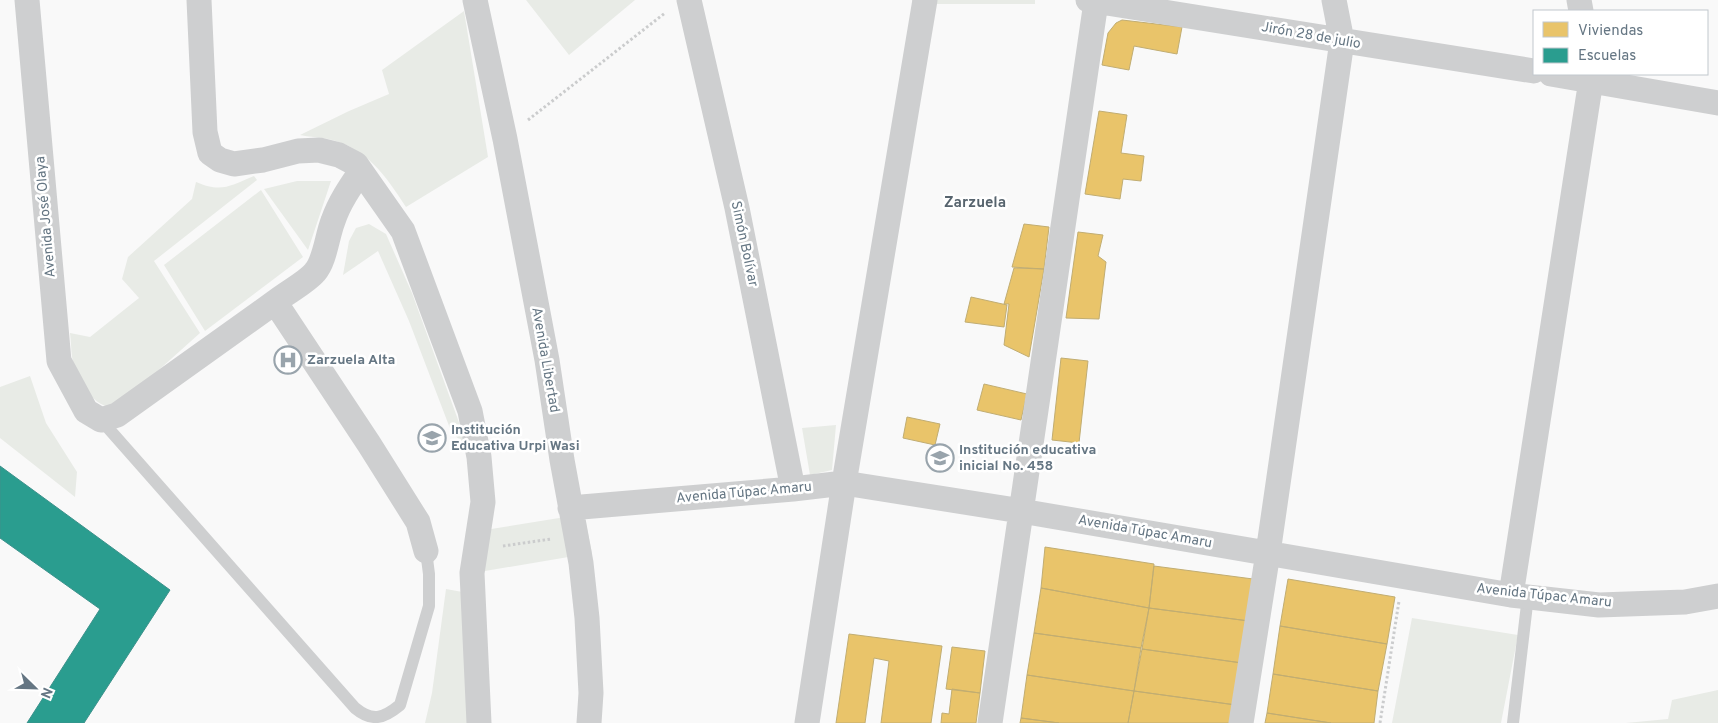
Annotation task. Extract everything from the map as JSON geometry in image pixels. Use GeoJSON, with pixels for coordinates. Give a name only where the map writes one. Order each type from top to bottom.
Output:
{"type":"FeatureCollection","features":[{"type":"Feature","properties":{"kind":"street","name":"Avenida José Olaya"},"geometry":{"type":"LineString","coordinates":[[28,0],[59,361],[86,411],[100,420]]}},
{"type":"Feature","properties":{"kind":"street"},"geometry":{"type":"LineString","coordinates":[[199,0],[205,132],[210,152],[220,160],[234,164],[264,160],[298,152],[328,151],[351,160],[361,170],[403,231],[470,411],[479,457],[482,502],[472,573],[479,723]]}},
{"type":"Feature","properties":{"kind":"street","name":"Avenida Libertad"},"geometry":{"type":"LineString","coordinates":[[475,0],[505,139],[547,360],[570,508],[576,535],[587,618],[591,693],[589,723]]}},
{"type":"Feature","properties":{"kind":"street","name":"Simón Bolívar"},"geometry":{"type":"LineString","coordinates":[[689,0],[737,208],[793,490]]}},
{"type":"Feature","properties":{"kind":"street"},"geometry":{"type":"LineString","coordinates":[[807,723],[844,483],[925,0]]}},
{"type":"Feature","properties":{"kind":"street"},"geometry":{"type":"LineString","coordinates":[[1241,723],[1268,553],[1342,41],[1334,0]]}},
{"type":"Feature","properties":{"kind":"street"},"geometry":{"type":"LineString","coordinates":[[990,723],[1092,1]]}},
{"type":"Feature","properties":{"kind":"street","name":"Jirón 28 de julio"},"geometry":{"type":"LineString","coordinates":[[1092,1],[1167,6],[1342,41],[1533,71]]}},
{"type":"Feature","properties":{"kind":"street"},"geometry":{"type":"LineString","coordinates":[[1564,75],[1590,77],[1718,103]]}},
{"type":"Feature","properties":{"kind":"street"},"geometry":{"type":"LineString","coordinates":[[1520,596],[1590,77]]}},
{"type":"Feature","properties":{"kind":"street"},"geometry":{"type":"LineString","coordinates":[[100,420],[117,415],[316,272],[322,261],[336,211],[361,170]]}},
{"type":"Feature","properties":{"kind":"street"},"geometry":{"type":"LineString","coordinates":[[275,302],[418,522],[426,551]]}},
{"type":"Feature","properties":{"kind":"street","name":"Avenida Túpac Amaru"},"geometry":{"type":"LineString","coordinates":[[570,508],[793,490],[844,483],[1020,510],[1520,596],[1599,605],[1685,602],[1718,596]]}},
{"type":"Feature","properties":{"kind":"lane"},"geometry":{"type":"LineString","coordinates":[[100,420],[355,708],[362,714],[372,718],[391,712],[400,705],[429,606],[429,574],[426,551]]}},
{"type":"Feature","properties":{"kind":"lane"},"geometry":{"type":"LineString","coordinates":[[1513,723],[1520,596]]}},
{"type":"Feature","properties":{"kind":"path"},"geometry":{"type":"LineString","coordinates":[[505,139],[666,12]]}},
{"type":"Feature","properties":{"kind":"path"},"geometry":{"type":"LineString","coordinates":[[475,551],[576,535]]}},
{"type":"Feature","properties":{"kind":"path"},"geometry":{"type":"LineString","coordinates":[[1380,723],[1398,608]]}},
{"type":"Feature","properties":{"kind":"shaded area"},"geometry":{"type":"Polygon","coordinates":[[[526,0],[635,0],[569,55],[526,0]]]}},
{"type":"Feature","properties":{"kind":"shaded area"},"geometry":{"type":"Polygon","coordinates":[[[912,0],[1035,0],[1035,4],[912,4],[912,0]]]}},
{"type":"Feature","properties":{"kind":"shaded area"},"geometry":{"type":"Polygon","coordinates":[[[464,11],[488,157],[406,207],[383,174],[364,156],[341,143],[325,138],[300,135],[389,94],[382,70],[464,11]]]}},
{"type":"Feature","properties":{"kind":"shaded area"},"geometry":{"type":"Polygon","coordinates":[[[254,176],[257,180],[154,261],[200,333],[122,403],[111,407],[97,401],[80,380],[72,357],[70,333],[90,337],[139,298],[122,279],[128,257],[192,199],[196,182],[219,188],[254,176]]]}},
{"type":"Feature","properties":{"kind":"shaded area"},"geometry":{"type":"Polygon","coordinates":[[[297,181],[331,181],[308,250],[264,189],[297,181]]]}},
{"type":"Feature","properties":{"kind":"shaded area"},"geometry":{"type":"Polygon","coordinates":[[[261,190],[303,257],[205,331],[164,265],[261,190]]]}},
{"type":"Feature","properties":{"kind":"shaded area"},"geometry":{"type":"Polygon","coordinates":[[[369,224],[386,234],[412,293],[469,450],[451,431],[409,321],[378,251],[343,275],[349,241],[356,228],[369,224]]]}},
{"type":"Feature","properties":{"kind":"shaded area"},"geometry":{"type":"Polygon","coordinates":[[[30,376],[46,423],[77,472],[75,497],[0,438],[0,387],[30,376]]]}},
{"type":"Feature","properties":{"kind":"shaded area"},"geometry":{"type":"Polygon","coordinates":[[[836,425],[832,470],[810,475],[802,428],[836,425]]]}},
{"type":"Feature","properties":{"kind":"shaded area"},"geometry":{"type":"Polygon","coordinates":[[[584,514],[592,553],[485,571],[485,530],[584,514]]]}},
{"type":"Feature","properties":{"kind":"shaded area"},"geometry":{"type":"Polygon","coordinates":[[[446,589],[468,593],[471,723],[425,723],[432,693],[446,589]]]}},
{"type":"Feature","properties":{"kind":"shaded area"},"geometry":{"type":"Polygon","coordinates":[[[1412,618],[1518,635],[1501,723],[1392,723],[1412,618]]]}},
{"type":"Feature","properties":{"kind":"shaded area"},"geometry":{"type":"Polygon","coordinates":[[[1718,690],[1718,723],[1626,723],[1668,719],[1672,700],[1718,690]]]}},
{"type":"Feature","properties":{"kind":"building: Viviendas"},"geometry":{"type":"Polygon","coordinates":[[[1122,20],[1182,27],[1177,54],[1134,46],[1129,70],[1102,65],[1108,33],[1116,23],[1122,20]]]}},
{"type":"Feature","properties":{"kind":"building: Viviendas"},"geometry":{"type":"Polygon","coordinates":[[[1099,111],[1127,115],[1121,153],[1144,156],[1141,181],[1123,179],[1120,199],[1085,194],[1099,111]]]}},
{"type":"Feature","properties":{"kind":"building: Viviendas"},"geometry":{"type":"Polygon","coordinates":[[[1024,224],[1049,227],[1044,269],[1012,267],[1024,224]]]}},
{"type":"Feature","properties":{"kind":"building: Viviendas"},"geometry":{"type":"Polygon","coordinates":[[[1078,232],[1103,235],[1098,256],[1106,262],[1099,319],[1066,318],[1078,232]]]}},
{"type":"Feature","properties":{"kind":"building: Viviendas"},"geometry":{"type":"Polygon","coordinates":[[[1014,268],[1044,269],[1029,357],[1004,345],[1009,304],[1004,304],[1014,268]]]}},
{"type":"Feature","properties":{"kind":"building: Viviendas"},"geometry":{"type":"Polygon","coordinates":[[[971,297],[1007,305],[1004,327],[965,322],[971,297]]]}},
{"type":"Feature","properties":{"kind":"building: Viviendas"},"geometry":{"type":"Polygon","coordinates":[[[1061,358],[1088,361],[1079,443],[1052,440],[1061,358]]]}},
{"type":"Feature","properties":{"kind":"building: Viviendas"},"geometry":{"type":"Polygon","coordinates":[[[984,384],[1027,394],[1021,420],[977,410],[984,384]]]}},
{"type":"Feature","properties":{"kind":"building: Viviendas"},"geometry":{"type":"Polygon","coordinates":[[[907,417],[940,424],[935,445],[903,438],[907,417]]]}},
{"type":"Feature","properties":{"kind":"building: Viviendas"},"geometry":{"type":"Polygon","coordinates":[[[1045,547],[1154,564],[1149,608],[1041,588],[1045,547]]]}},
{"type":"Feature","properties":{"kind":"building: Viviendas"},"geometry":{"type":"Polygon","coordinates":[[[1154,566],[1253,579],[1249,621],[1149,608],[1154,566]]]}},
{"type":"Feature","properties":{"kind":"building: Viviendas"},"geometry":{"type":"Polygon","coordinates":[[[1288,579],[1395,597],[1387,644],[1280,626],[1288,579]]]}},
{"type":"Feature","properties":{"kind":"building: Viviendas"},"geometry":{"type":"Polygon","coordinates":[[[1041,588],[1149,608],[1141,648],[1034,633],[1041,588]]]}},
{"type":"Feature","properties":{"kind":"building: Viviendas"},"geometry":{"type":"Polygon","coordinates":[[[1149,608],[1249,621],[1242,663],[1142,649],[1149,608]]]}},
{"type":"Feature","properties":{"kind":"building: Viviendas"},"geometry":{"type":"Polygon","coordinates":[[[1280,626],[1387,644],[1378,691],[1273,674],[1280,626]]]}},
{"type":"Feature","properties":{"kind":"building: Viviendas"},"geometry":{"type":"Polygon","coordinates":[[[1034,633],[1141,648],[1134,691],[1027,675],[1034,633]]]}},
{"type":"Feature","properties":{"kind":"building: Viviendas"},"geometry":{"type":"Polygon","coordinates":[[[849,634],[942,646],[931,723],[881,723],[889,661],[874,658],[865,723],[836,723],[849,634]]]}},
{"type":"Feature","properties":{"kind":"building: Viviendas"},"geometry":{"type":"Polygon","coordinates":[[[952,647],[985,651],[980,693],[946,689],[952,647]]]}},
{"type":"Feature","properties":{"kind":"building: Viviendas"},"geometry":{"type":"Polygon","coordinates":[[[1142,649],[1242,663],[1236,705],[1134,691],[1142,649]]]}},
{"type":"Feature","properties":{"kind":"building: Viviendas"},"geometry":{"type":"Polygon","coordinates":[[[1273,674],[1378,691],[1374,723],[1331,723],[1267,713],[1273,674]]]}},
{"type":"Feature","properties":{"kind":"building: Viviendas"},"geometry":{"type":"Polygon","coordinates":[[[1027,675],[1134,691],[1128,723],[1059,723],[1021,718],[1027,675]]]}},
{"type":"Feature","properties":{"kind":"building: Viviendas"},"geometry":{"type":"Polygon","coordinates":[[[952,689],[980,693],[976,723],[941,723],[942,713],[949,714],[952,689]]]}},
{"type":"Feature","properties":{"kind":"building: Viviendas"},"geometry":{"type":"Polygon","coordinates":[[[1134,691],[1236,705],[1233,723],[1128,723],[1134,691]]]}},
{"type":"Feature","properties":{"kind":"building: Viviendas"},"geometry":{"type":"Polygon","coordinates":[[[1267,713],[1331,723],[1265,723],[1267,713]]]}},
{"type":"Feature","properties":{"kind":"building: Viviendas"},"geometry":{"type":"Polygon","coordinates":[[[1021,718],[1059,723],[1020,723],[1021,718]]]}},
{"type":"Feature","properties":{"kind":"building: Escuelas"},"geometry":{"type":"Polygon","coordinates":[[[0,466],[170,590],[84,723],[27,723],[100,609],[0,538],[0,466]]]}},
{"type":"Feature","properties":{"kind":"place","name":"Zarzuela Alta"},"geometry":{"type":"Point","coordinates":[288,360]}},
{"type":"Feature","properties":{"kind":"place","name":"Institución Educativa Urpi Wasi"},"geometry":{"type":"Point","coordinates":[432,438]}},
{"type":"Feature","properties":{"kind":"place","name":"Institución educativa inicial No. 458"},"geometry":{"type":"Point","coordinates":[940,458]}},
{"type":"Feature","properties":{"kind":"district","name":"Zarzuela"},"geometry":{"type":"Point","coordinates":[975,203]}}]}
